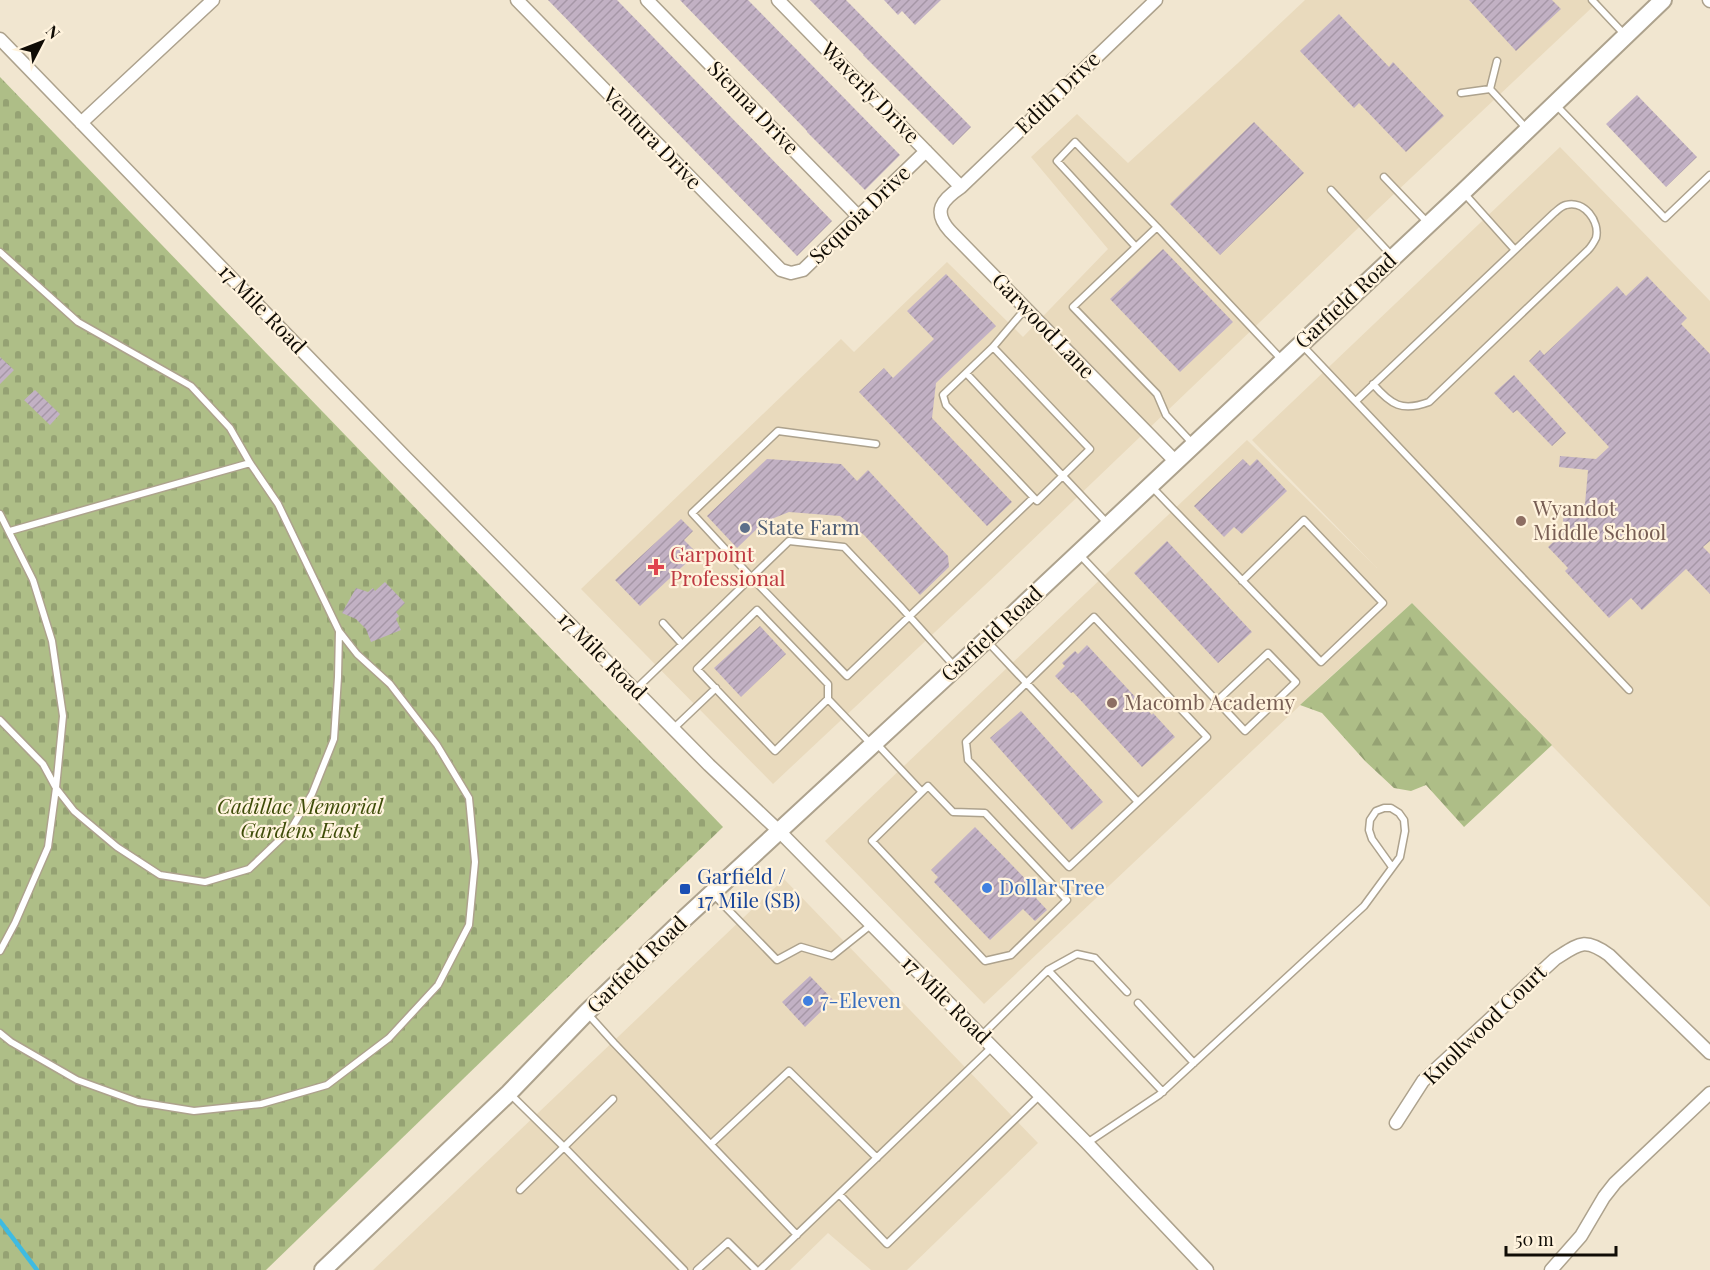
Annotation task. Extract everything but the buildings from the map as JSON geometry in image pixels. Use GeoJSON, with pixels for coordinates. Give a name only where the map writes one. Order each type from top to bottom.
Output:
{"type":"FeatureCollection","features":[{"type":"Feature","properties":{"kind":"main road","name":"Garfield Road"},"geometry":{"type":"LineString","coordinates":[[323,1270],[508,1093],[587,1012],[875,745],[1463,192],[1663,0]]}},
{"type":"Feature","properties":{"kind":"street"},"geometry":{"type":"LineString","coordinates":[[81,123],[213,0]]}},
{"type":"Feature","properties":{"kind":"street","name":"Ventura Drive"},"geometry":{"type":"LineString","coordinates":[[517,0],[774,265],[791,273]]}},
{"type":"Feature","properties":{"kind":"street","name":"Sienna Drive"},"geometry":{"type":"LineString","coordinates":[[647,0],[858,216]]}},
{"type":"Feature","properties":{"kind":"street","name":"Waverly Drive"},"geometry":{"type":"LineString","coordinates":[[778,0],[961,187]]}},
{"type":"Feature","properties":{"kind":"street","name":"Edith Drive"},"geometry":{"type":"LineString","coordinates":[[961,187],[1156,0]]}},
{"type":"Feature","properties":{"kind":"street","name":"17 Mile Road"},"geometry":{"type":"LineString","coordinates":[[0,39],[406,458],[634,690],[872,924],[1087,1143],[1207,1270]]}},
{"type":"Feature","properties":{"kind":"street","name":"Sequoia Drive"},"geometry":{"type":"LineString","coordinates":[[791,273],[803,270],[926,151]]}},
{"type":"Feature","properties":{"kind":"street","name":"Garwood Lane"},"geometry":{"type":"LineString","coordinates":[[961,187],[943,202],[940,211],[941,220],[1175,461]]}},
{"type":"Feature","properties":{"kind":"street","name":"Knollwood Court"},"geometry":{"type":"LineString","coordinates":[[1396,1123],[1424,1081],[1432,1073],[1555,959],[1578,945],[1587,944],[1600,948],[1609,955],[1710,1053]]}},
{"type":"Feature","properties":{"kind":"street"},"geometry":{"type":"LineString","coordinates":[[1551,1270],[1581,1236],[1604,1197],[1620,1178],[1710,1092]]}},
{"type":"Feature","properties":{"kind":"lane"},"geometry":{"type":"LineString","coordinates":[[1592,0],[1626,36]]}},
{"type":"Feature","properties":{"kind":"lane"},"geometry":{"type":"LineString","coordinates":[[1490,89],[1497,61]]}},
{"type":"Feature","properties":{"kind":"lane"},"geometry":{"type":"LineString","coordinates":[[1461,93],[1490,89]]}},
{"type":"Feature","properties":{"kind":"lane"},"geometry":{"type":"LineString","coordinates":[[1490,89],[1528,129]]}},
{"type":"Feature","properties":{"kind":"lane"},"geometry":{"type":"LineString","coordinates":[[1555,104],[1665,218],[1710,175]]}},
{"type":"Feature","properties":{"kind":"lane"},"geometry":{"type":"LineString","coordinates":[[1136,247],[1057,161],[1075,142],[1282,360]]}},
{"type":"Feature","properties":{"kind":"lane"},"geometry":{"type":"LineString","coordinates":[[1384,177],[1428,224]]}},
{"type":"Feature","properties":{"kind":"lane"},"geometry":{"type":"LineString","coordinates":[[1331,190],[1393,257]]}},
{"type":"Feature","properties":{"kind":"lane"},"geometry":{"type":"LineString","coordinates":[[1463,192],[1515,250]]}},
{"type":"Feature","properties":{"kind":"lane"},"geometry":{"type":"LineString","coordinates":[[1356,401],[1373,384],[1563,205],[1573,204],[1586,209],[1592,216],[1596,228],[1595,239],[1588,250],[1429,402],[1406,407],[1393,404],[1373,384]]}},
{"type":"Feature","properties":{"kind":"lane"},"geometry":{"type":"LineString","coordinates":[[1157,227],[1073,307],[1157,394],[1166,416],[1193,444]]}},
{"type":"Feature","properties":{"kind":"lane"},"geometry":{"type":"LineString","coordinates":[[0,252],[78,322],[191,386],[230,428],[249,464],[278,504],[339,631],[357,654],[390,684],[437,745],[469,798],[475,862],[469,925],[438,984],[388,1038],[327,1085],[261,1104],[194,1111],[138,1102],[77,1080],[11,1042],[0,1033]]}},
{"type":"Feature","properties":{"kind":"lane"},"geometry":{"type":"LineString","coordinates":[[993,347],[1090,449],[1037,501],[946,405],[944,394],[993,347],[1026,308]]}},
{"type":"Feature","properties":{"kind":"lane"},"geometry":{"type":"LineString","coordinates":[[1301,343],[1629,690]]}},
{"type":"Feature","properties":{"kind":"lane"},"geometry":{"type":"LineString","coordinates":[[966,373],[1108,524]]}},
{"type":"Feature","properties":{"kind":"lane"},"geometry":{"type":"LineString","coordinates":[[876,444],[778,431],[692,513],[847,676],[1033,498]]}},
{"type":"Feature","properties":{"kind":"lane"},"geometry":{"type":"LineString","coordinates":[[10,531],[249,464]]}},
{"type":"Feature","properties":{"kind":"lane"},"geometry":{"type":"LineString","coordinates":[[1150,485],[1321,662],[1383,603],[1304,520],[1242,580]]}},
{"type":"Feature","properties":{"kind":"lane"},"geometry":{"type":"LineString","coordinates":[[0,514],[33,580],[52,641],[63,716],[48,847],[15,923],[0,951]]}},
{"type":"Feature","properties":{"kind":"lane"},"geometry":{"type":"LineString","coordinates":[[634,690],[789,541],[844,547],[956,668]]}},
{"type":"Feature","properties":{"kind":"lane"},"geometry":{"type":"LineString","coordinates":[[1078,553],[1245,731],[1296,682],[1268,653],[1218,701]]}},
{"type":"Feature","properties":{"kind":"lane"},"geometry":{"type":"LineString","coordinates":[[757,610],[828,684],[828,699],[775,751],[697,669],[757,610]]}},
{"type":"Feature","properties":{"kind":"lane"},"geometry":{"type":"LineString","coordinates":[[1094,617],[1208,737],[1138,802],[1069,867],[968,760],[966,742],[1094,617]]}},
{"type":"Feature","properties":{"kind":"lane"},"geometry":{"type":"LineString","coordinates":[[663,623],[682,644]]}},
{"type":"Feature","properties":{"kind":"lane"},"geometry":{"type":"LineString","coordinates":[[0,720],[43,764],[56,788],[74,811],[117,847],[160,875],[205,882],[249,869],[291,829],[312,794],[334,739],[339,631]]}},
{"type":"Feature","properties":{"kind":"lane"},"geometry":{"type":"LineString","coordinates":[[986,640],[1138,802]]}},
{"type":"Feature","properties":{"kind":"lane"},"geometry":{"type":"LineString","coordinates":[[674,729],[716,688]]}},
{"type":"Feature","properties":{"kind":"lane"},"geometry":{"type":"LineString","coordinates":[[828,699],[922,792]]}},
{"type":"Feature","properties":{"kind":"lane"},"geometry":{"type":"LineString","coordinates":[[928,786],[952,812],[985,813],[1067,900],[1011,955],[985,961],[872,841],[922,792],[928,786]]}},
{"type":"Feature","properties":{"kind":"lane"},"geometry":{"type":"LineString","coordinates":[[1087,1143],[1163,1092],[1364,906],[1400,856],[1405,831],[1404,820],[1391,808],[1384,808],[1376,811],[1370,820],[1369,830],[1372,839],[1392,867]]}},
{"type":"Feature","properties":{"kind":"lane"},"geometry":{"type":"LineString","coordinates":[[713,893],[777,960],[801,947],[832,956],[872,924]]}},
{"type":"Feature","properties":{"kind":"lane"},"geometry":{"type":"LineString","coordinates":[[981,1036],[1048,970],[1077,954],[1095,958],[1127,992]]}},
{"type":"Feature","properties":{"kind":"lane"},"geometry":{"type":"LineString","coordinates":[[1048,970],[1163,1092]]}},
{"type":"Feature","properties":{"kind":"lane"},"geometry":{"type":"LineString","coordinates":[[1138,1003],[1194,1063]]}},
{"type":"Feature","properties":{"kind":"lane"},"geometry":{"type":"LineString","coordinates":[[587,1012],[797,1235]]}},
{"type":"Feature","properties":{"kind":"lane"},"geometry":{"type":"LineString","coordinates":[[697,1270],[728,1242],[758,1270],[992,1047]]}},
{"type":"Feature","properties":{"kind":"lane"},"geometry":{"type":"LineString","coordinates":[[711,1144],[789,1071],[877,1158]]}},
{"type":"Feature","properties":{"kind":"lane"},"geometry":{"type":"LineString","coordinates":[[508,1093],[684,1270]]}},
{"type":"Feature","properties":{"kind":"lane"},"geometry":{"type":"LineString","coordinates":[[839,1194],[887,1244],[1040,1095]]}},
{"type":"Feature","properties":{"kind":"lane"},"geometry":{"type":"LineString","coordinates":[[520,1190],[613,1099]]}},
{"type":"Feature","properties":{"kind":"shaded area"},"geometry":{"type":"Polygon","coordinates":[[[1305,0],[1600,0],[773,784],[581,589],[841,339],[854,352],[947,262],[1023,337],[1108,249],[1031,157],[1077,114],[1128,163],[1305,0]]]}},
{"type":"Feature","properties":{"kind":"shaded area"},"geometry":{"type":"Polygon","coordinates":[[[1560,147],[1710,301],[1710,907],[1412,603],[1328,679],[984,1004],[825,841],[1247,440],[1377,568],[1252,440],[1560,147]]]}},
{"type":"Feature","properties":{"kind":"shaded area"},"geometry":{"type":"Polygon","coordinates":[[[784,879],[1038,1143],[907,1270],[871,1270],[828,1233],[790,1270],[373,1270],[784,879]]]}},
{"type":"Feature","properties":{"kind":"green space","name":"Cadillac Memorial Gardens East"},"geometry":{"type":"Polygon","coordinates":[[[0,77],[723,827],[266,1270],[0,1270],[0,77]]]}},
{"type":"Feature","properties":{"kind":"green space"},"geometry":{"type":"Polygon","coordinates":[[[1412,603],[1552,745],[1464,827],[1426,785],[1411,791],[1394,788],[1365,761],[1322,713],[1300,705],[1412,603]]]}},
{"type":"Feature","properties":{"kind":"waterway"},"geometry":{"type":"LineString","coordinates":[[0,1221],[37,1270]]}},
{"type":"Feature","properties":{"kind":"place","name":"Wyandot Middle School"},"geometry":{"type":"Point","coordinates":[1521,521]}},
{"type":"Feature","properties":{"kind":"place","name":"State Farm"},"geometry":{"type":"Point","coordinates":[745,528]}},
{"type":"Feature","properties":{"kind":"place","name":"Garpoint Professional"},"geometry":{"type":"Point","coordinates":[656,567]}},
{"type":"Feature","properties":{"kind":"place","name":"Macomb Academy"},"geometry":{"type":"Point","coordinates":[1112,703]}},
{"type":"Feature","properties":{"kind":"place","name":"Dollar Tree"},"geometry":{"type":"Point","coordinates":[987,888]}},
{"type":"Feature","properties":{"kind":"place","name":"Garfield / 17 Mile (SB)"},"geometry":{"type":"Point","coordinates":[685,889]}},
{"type":"Feature","properties":{"kind":"place","name":"7-Eleven"},"geometry":{"type":"Point","coordinates":[808,1001]}}]}
